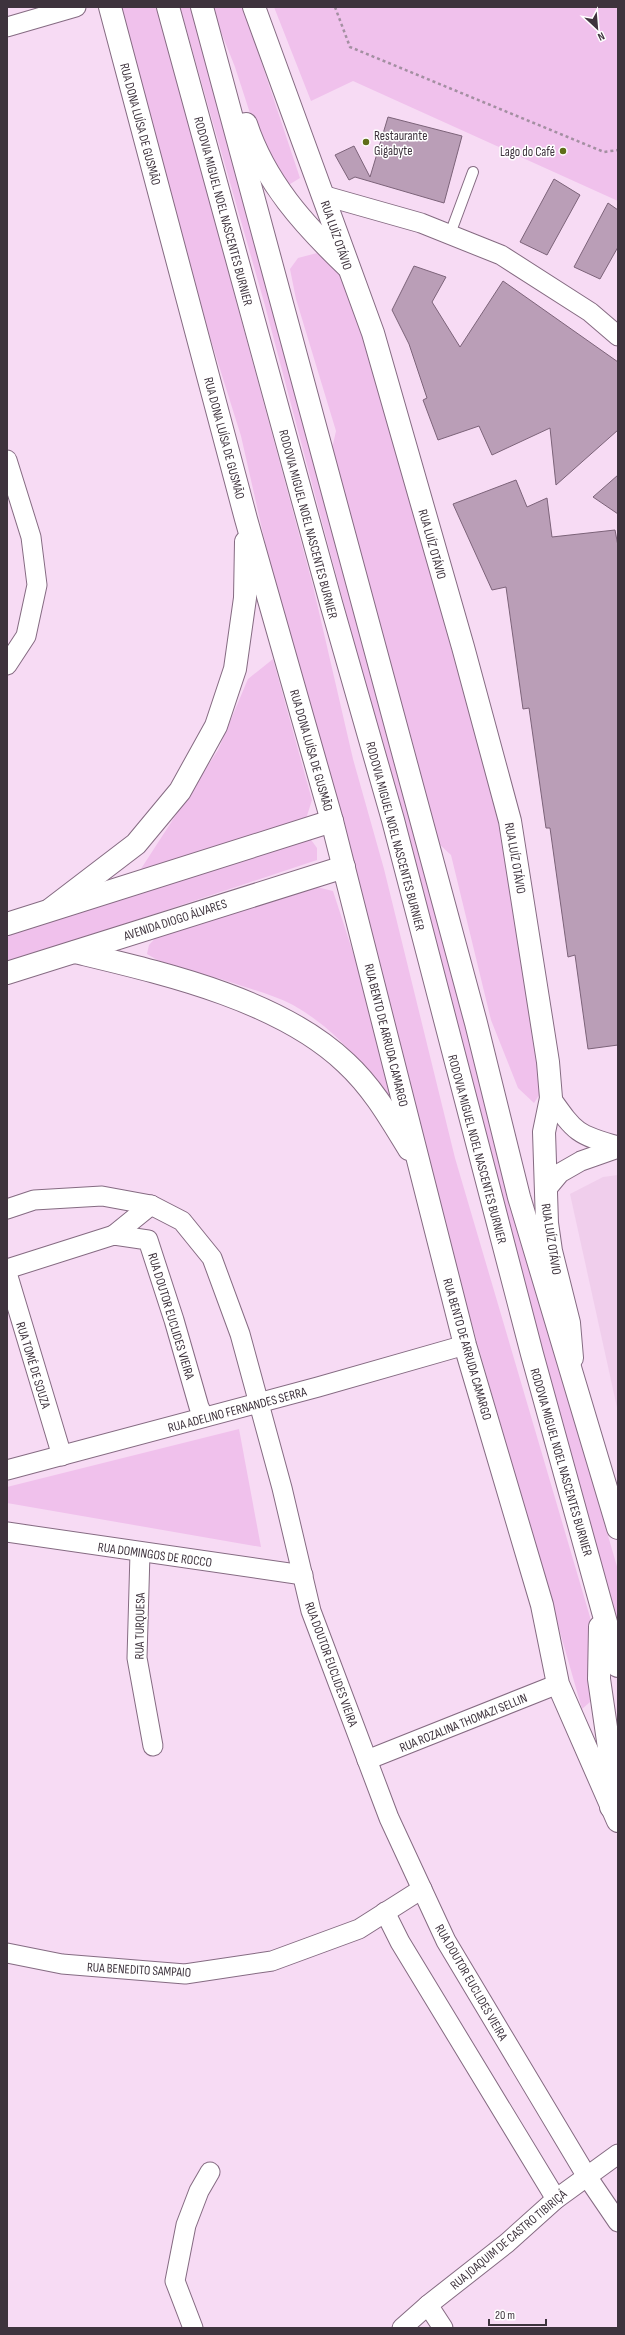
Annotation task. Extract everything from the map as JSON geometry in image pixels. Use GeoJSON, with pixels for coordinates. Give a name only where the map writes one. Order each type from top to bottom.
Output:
{"type":"FeatureCollection","features":[{"type":"Feature","properties":{"kind":"main road","name":"RUA DONA LUÍSA DE GUSMÃO"},"geometry":{"type":"LineString","coordinates":[[110,7],[246,519],[344,867]]}},
{"type":"Feature","properties":{"kind":"main road","name":"RODOVIA MIGUEL NOEL NASCENTES BURNIER"},"geometry":{"type":"LineString","coordinates":[[168,7],[392,820],[532,1354],[618,1666]]}},
{"type":"Feature","properties":{"kind":"main road","name":"RODOVIA MIGUEL NOEL NASCENTES BURNIER"},"geometry":{"type":"LineString","coordinates":[[202,7],[476,1023],[519,1197],[618,1528]]}},
{"type":"Feature","properties":{"kind":"main road","name":"RUA LUÍZ OTÁVIO"},"geometry":{"type":"LineString","coordinates":[[254,7],[373,334],[463,647],[510,821],[543,1024],[551,1098],[544,1132],[545,1191],[551,1251],[569,1323],[574,1379]]}},
{"type":"Feature","properties":{"kind":"main road"},"geometry":{"type":"LineString","coordinates":[[219,66],[240,108],[252,142],[276,189],[302,220],[347,266]]}},
{"type":"Feature","properties":{"kind":"main road"},"geometry":{"type":"LineString","coordinates":[[51,909],[136,844],[180,791],[216,726],[235,669],[245,598],[246,519]]}},
{"type":"Feature","properties":{"kind":"main road"},"geometry":{"type":"LineString","coordinates":[[7,924],[332,821]]}},
{"type":"Feature","properties":{"kind":"main road","name":"AVENIDA DIOGO ÁLVARES"},"geometry":{"type":"LineString","coordinates":[[7,973],[258,892],[344,867]]}},
{"type":"Feature","properties":{"kind":"main road","name":"RUA BENTO DE ARRUDA CAMARGO"},"geometry":{"type":"LineString","coordinates":[[344,867],[405,1101],[419,1167],[465,1344],[542,1605],[558,1684],[614,1814]]}},
{"type":"Feature","properties":{"kind":"main road"},"geometry":{"type":"LineString","coordinates":[[74,952],[188,982],[253,1005],[306,1033],[346,1063],[382,1103],[419,1167]]}},
{"type":"Feature","properties":{"kind":"main road"},"geometry":{"type":"LineString","coordinates":[[601,1600],[599,1679],[609,1748],[614,1814]]}},
{"type":"Feature","properties":{"kind":"street"},"geometry":{"type":"LineString","coordinates":[[7,27],[76,7]]}},
{"type":"Feature","properties":{"kind":"street"},"geometry":{"type":"LineString","coordinates":[[322,195],[421,223],[501,255],[590,312],[618,336]]}},
{"type":"Feature","properties":{"kind":"street"},"geometry":{"type":"LineString","coordinates":[[7,460],[10,488],[31,537],[37,585],[26,636],[7,666]]}},
{"type":"Feature","properties":{"kind":"street"},"geometry":{"type":"LineString","coordinates":[[551,1098],[577,1132],[592,1139],[618,1147]]}},
{"type":"Feature","properties":{"kind":"street"},"geometry":{"type":"LineString","coordinates":[[545,1191],[560,1173],[581,1161],[618,1147]]}},
{"type":"Feature","properties":{"kind":"street","name":"RUA DOUTOR EUCLIDES VIEIRA"},"geometry":{"type":"LineString","coordinates":[[7,1209],[34,1200],[102,1196],[151,1205],[182,1221],[212,1258],[240,1334],[259,1403],[311,1611],[389,1818],[446,1941],[586,2175],[618,2222]]}},
{"type":"Feature","properties":{"kind":"street"},"geometry":{"type":"LineString","coordinates":[[114,1235],[151,1205]]}},
{"type":"Feature","properties":{"kind":"street","name":"RUA DOUTOR EUCLIDES VIEIRA"},"geometry":{"type":"LineString","coordinates":[[7,1269],[114,1235],[148,1240],[174,1320],[199,1407],[204,1417]]}},
{"type":"Feature","properties":{"kind":"street","name":"RUA TOMÉ DE SOUZA"},"geometry":{"type":"LineString","coordinates":[[7,1273],[62,1456]]}},
{"type":"Feature","properties":{"kind":"street","name":"RUA ADELINO FERNANDES SERRA"},"geometry":{"type":"LineString","coordinates":[[7,1470],[259,1403],[465,1344]]}},
{"type":"Feature","properties":{"kind":"street","name":"RUA DOMINGOS DE ROCCO"},"geometry":{"type":"LineString","coordinates":[[7,1532],[140,1553],[303,1575]]}},
{"type":"Feature","properties":{"kind":"street","name":"RUA TURQUESA"},"geometry":{"type":"LineString","coordinates":[[140,1553],[136,1658],[153,1746]]}},
{"type":"Feature","properties":{"kind":"street","name":"RUA ROZALINA THOMAZI SELLIN"},"geometry":{"type":"LineString","coordinates":[[367,1760],[558,1684]]}},
{"type":"Feature","properties":{"kind":"street","name":"RUA BENEDITO SAMPAIO"},"geometry":{"type":"LineString","coordinates":[[7,1953],[62,1964],[185,1974],[272,1961],[358,1929],[422,1889]]}},
{"type":"Feature","properties":{"kind":"street"},"geometry":{"type":"LineString","coordinates":[[385,1912],[400,1942],[556,2199]]}},
{"type":"Feature","properties":{"kind":"street","name":"RUA JOAQUIM DE CASTRO TIBIRIÇÁ"},"geometry":{"type":"LineString","coordinates":[[402,2328],[428,2305],[507,2243],[556,2199],[586,2175],[618,2154]]}},
{"type":"Feature","properties":{"kind":"street"},"geometry":{"type":"LineString","coordinates":[[193,2328],[175,2281],[186,2225],[199,2191],[210,2172]]}},
{"type":"Feature","properties":{"kind":"street"},"geometry":{"type":"LineString","coordinates":[[428,2305],[443,2328]]}},
{"type":"Feature","properties":{"kind":"lane"},"geometry":{"type":"LineString","coordinates":[[450,234],[473,172]]}},
{"type":"Feature","properties":{"kind":"path"},"geometry":{"type":"LineString","coordinates":[[335,7],[350,47],[604,152],[618,150]]}},
{"type":"Feature","properties":{"kind":"shaded area"},"geometry":{"type":"Polygon","coordinates":[[[121,7],[157,7],[313,586],[353,759],[384,869],[455,1158],[590,1617],[593,1662],[590,1702],[582,1709],[443,1223],[397,1033],[355,870],[281,613],[241,436],[209,334],[121,7]]]}},
{"type":"Feature","properties":{"kind":"shaded area"},"geometry":{"type":"Polygon","coordinates":[[[180,7],[193,7],[236,156],[264,280],[562,1377],[618,1570],[618,1627],[556,1408],[264,302],[180,7]]]}},
{"type":"Feature","properties":{"kind":"shaded area"},"geometry":{"type":"Polygon","coordinates":[[[211,7],[243,7],[300,178],[282,189],[258,138],[235,67],[211,7]]]}},
{"type":"Feature","properties":{"kind":"shaded area","name":"Lago do Café"},"geometry":{"type":"Polygon","coordinates":[[[274,7],[618,7],[618,201],[353,81],[311,101],[274,7]]]}},
{"type":"Feature","properties":{"kind":"shaded area"},"geometry":{"type":"Polygon","coordinates":[[[317,253],[340,274],[371,357],[497,815],[520,928],[542,1091],[534,1103],[518,1088],[491,1020],[451,855],[438,843],[413,744],[378,627],[331,453],[336,431],[296,299],[290,269],[298,258],[317,253]]]}},
{"type":"Feature","properties":{"kind":"shaded area"},"geometry":{"type":"Polygon","coordinates":[[[273,659],[312,800],[305,822],[137,875],[218,750],[248,679],[273,659]]]}},
{"type":"Feature","properties":{"kind":"shaded area"},"geometry":{"type":"Polygon","coordinates":[[[309,837],[317,848],[317,860],[7,963],[7,933],[309,837]]]}},
{"type":"Feature","properties":{"kind":"shaded area"},"geometry":{"type":"Polygon","coordinates":[[[304,884],[333,891],[372,1011],[406,1125],[357,1058],[343,1043],[311,1016],[278,998],[219,979],[177,968],[157,960],[147,954],[149,945],[159,934],[304,884]]]}},
{"type":"Feature","properties":{"kind":"shaded area"},"geometry":{"type":"Polygon","coordinates":[[[618,1175],[618,1412],[570,1194],[603,1177],[618,1175]]]}},
{"type":"Feature","properties":{"kind":"shaded area"},"geometry":{"type":"Polygon","coordinates":[[[239,1429],[261,1547],[7,1503],[7,1487],[239,1429]]]}},
{"type":"Feature","properties":{"kind":"building"},"geometry":{"type":"Polygon","coordinates":[[[388,117],[462,136],[444,203],[355,177],[349,180],[335,155],[354,146],[370,177],[388,117]]]}},
{"type":"Feature","properties":{"kind":"building"},"geometry":{"type":"Polygon","coordinates":[[[554,179],[580,195],[547,255],[520,242],[554,179]]]}},
{"type":"Feature","properties":{"kind":"building"},"geometry":{"type":"Polygon","coordinates":[[[608,203],[618,210],[618,247],[600,279],[574,267],[608,203]]]}},
{"type":"Feature","properties":{"kind":"building"},"geometry":{"type":"Polygon","coordinates":[[[414,266],[446,277],[432,302],[460,347],[503,281],[618,362],[618,430],[556,485],[550,428],[492,455],[479,426],[438,440],[423,400],[427,398],[409,344],[392,310],[414,266]]]}},
{"type":"Feature","properties":{"kind":"building"},"geometry":{"type":"Polygon","coordinates":[[[618,475],[618,514],[593,497],[618,475]]]}},
{"type":"Feature","properties":{"kind":"building"},"geometry":{"type":"Polygon","coordinates":[[[516,480],[527,507],[547,498],[552,537],[615,530],[618,546],[618,1045],[588,1049],[575,955],[568,957],[550,828],[546,828],[529,708],[523,709],[506,587],[492,590],[453,504],[516,480]]]}},
{"type":"Feature","properties":{"kind":"place","name":"Restaurante Gigabyte"},"geometry":{"type":"Point","coordinates":[366,142]}},
{"type":"Feature","properties":{"kind":"place","name":"Lago do Café"},"geometry":{"type":"Point","coordinates":[563,151]}}]}
